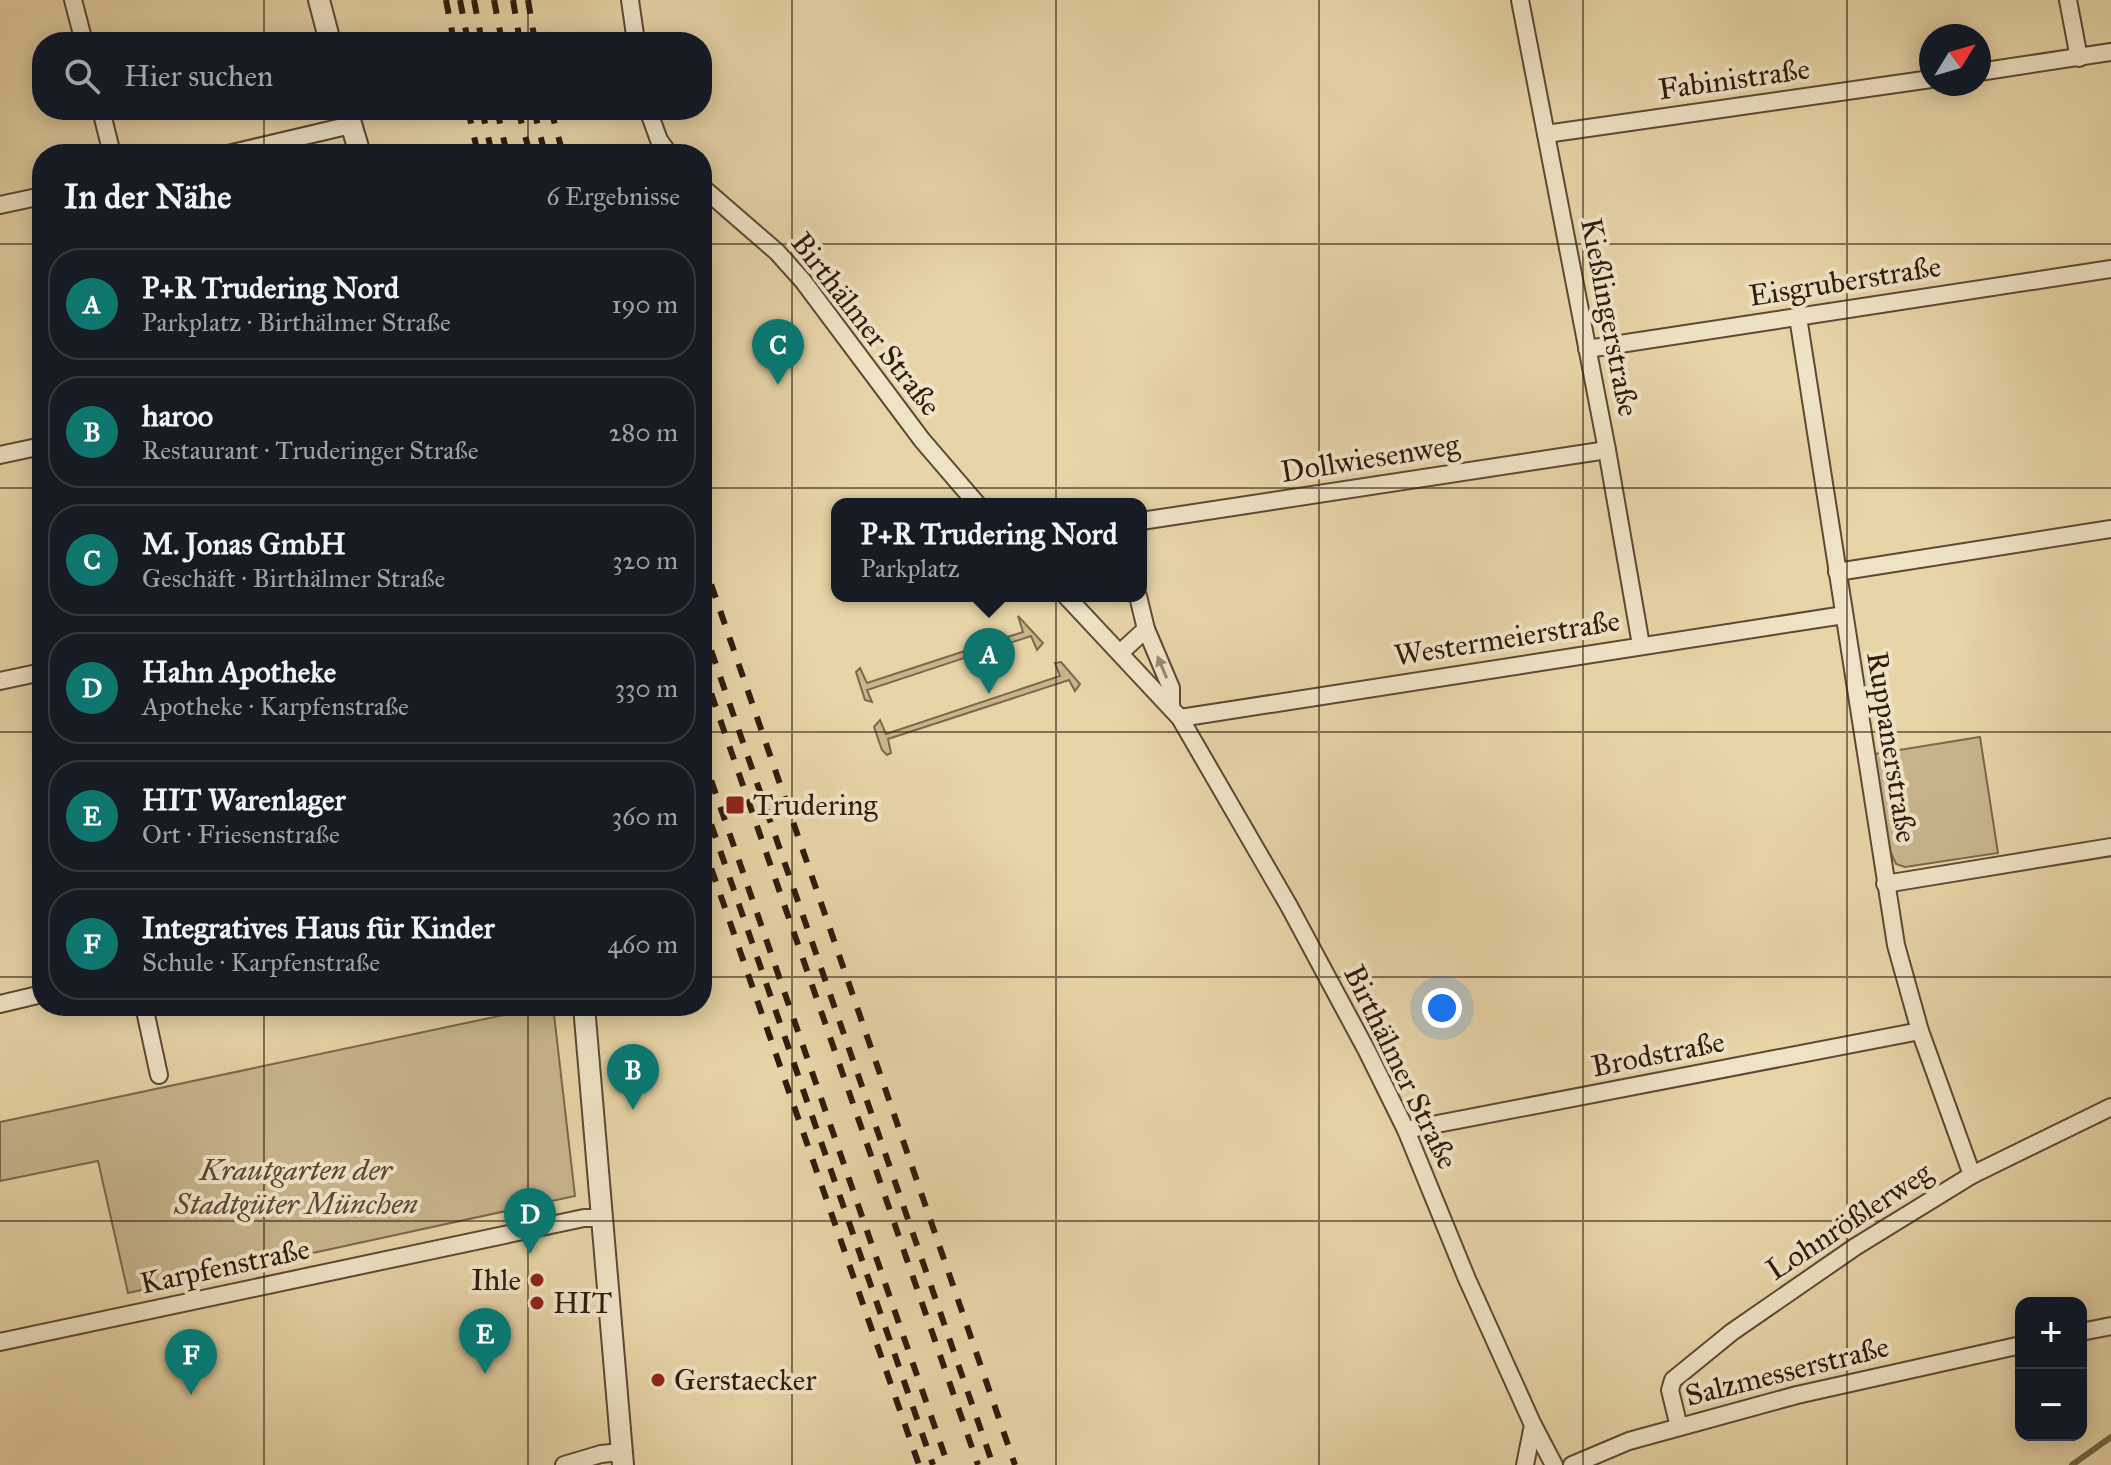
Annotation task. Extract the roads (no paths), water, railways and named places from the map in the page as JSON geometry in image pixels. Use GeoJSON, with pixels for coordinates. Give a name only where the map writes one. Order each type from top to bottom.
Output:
{"type":"FeatureCollection","features":[{"type":"Feature","properties":{"kind":"street"},"geometry":{"type":"LineString","coordinates":[[73,0],[81,32]]}},
{"type":"Feature","properties":{"kind":"street"},"geometry":{"type":"LineString","coordinates":[[319,0],[327,32]]}},
{"type":"Feature","properties":{"kind":"street"},"geometry":{"type":"LineString","coordinates":[[630,0],[635,32]]}},
{"type":"Feature","properties":{"kind":"street","name":"Kießlingerstraße"},"geometry":{"type":"LineString","coordinates":[[1520,0],[1607,450],[1641,645]]}},
{"type":"Feature","properties":{"kind":"street"},"geometry":{"type":"LineString","coordinates":[[2068,0],[2079,58]]}},
{"type":"Feature","properties":{"kind":"street"},"geometry":{"type":"LineString","coordinates":[[1991,70],[2111,52]]}},
{"type":"Feature","properties":{"kind":"street","name":"Fabinistraße"},"geometry":{"type":"LineString","coordinates":[[1546,134],[1919,81]]}},
{"type":"Feature","properties":{"kind":"street"},"geometry":{"type":"LineString","coordinates":[[104,120],[110,144]]}},
{"type":"Feature","properties":{"kind":"street"},"geometry":{"type":"LineString","coordinates":[[261,144],[339,120]]}},
{"type":"Feature","properties":{"kind":"street"},"geometry":{"type":"LineString","coordinates":[[350,120],[357,144]]}},
{"type":"Feature","properties":{"kind":"street"},"geometry":{"type":"LineString","coordinates":[[652,120],[662,144]]}},
{"type":"Feature","properties":{"kind":"street","name":"Birthälmer Straße"},"geometry":{"type":"LineString","coordinates":[[712,196],[777,252],[803,281],[922,440],[972,498]]}},
{"type":"Feature","properties":{"kind":"street"},"geometry":{"type":"LineString","coordinates":[[0,205],[32,198]]}},
{"type":"Feature","properties":{"kind":"street","name":"Eisgruberstraße"},"geometry":{"type":"LineString","coordinates":[[1587,349],[2111,269]]}},
{"type":"Feature","properties":{"kind":"street","name":"Ruppanerstraße"},"geometry":{"type":"LineString","coordinates":[[1798,317],[1898,957],[1920,1031],[1972,1175]]}},
{"type":"Feature","properties":{"kind":"street"},"geometry":{"type":"LineString","coordinates":[[0,455],[32,448]]}},
{"type":"Feature","properties":{"kind":"street","name":"Dollwiesenweg"},"geometry":{"type":"LineString","coordinates":[[1147,520],[1607,450]]}},
{"type":"Feature","properties":{"kind":"street"},"geometry":{"type":"LineString","coordinates":[[1837,572],[2111,529]]}},
{"type":"Feature","properties":{"kind":"street","name":"Birthälmer Straße"},"geometry":{"type":"LineString","coordinates":[[1072,602],[1175,713],[1289,906],[1406,1130],[1467,1279],[1554,1465]]}},
{"type":"Feature","properties":{"kind":"street","name":"Birthälmer Straße"},"geometry":{"type":"LineString","coordinates":[[1139,602],[1146,629],[1171,688],[1175,713]]}},
{"type":"Feature","properties":{"kind":"street","name":"Westermeierstraße"},"geometry":{"type":"LineString","coordinates":[[1175,713],[1844,615]]}},
{"type":"Feature","properties":{"kind":"street"},"geometry":{"type":"LineString","coordinates":[[1121,652],[1146,629]]}},
{"type":"Feature","properties":{"kind":"street"},"geometry":{"type":"LineString","coordinates":[[0,681],[32,674]]}},
{"type":"Feature","properties":{"kind":"street"},"geometry":{"type":"LineString","coordinates":[[1885,884],[2111,847]]}},
{"type":"Feature","properties":{"kind":"street"},"geometry":{"type":"LineString","coordinates":[[0,1004],[32,996]]}},
{"type":"Feature","properties":{"kind":"street"},"geometry":{"type":"LineString","coordinates":[[146,1016],[159,1075]]}},
{"type":"Feature","properties":{"kind":"street"},"geometry":{"type":"LineString","coordinates":[[564,1465],[601,1454],[622,1458],[585,1016]]}},
{"type":"Feature","properties":{"kind":"street","name":"Brodstraße"},"geometry":{"type":"LineString","coordinates":[[1406,1130],[1920,1031]]}},
{"type":"Feature","properties":{"kind":"street","name":"Lohnrößlerweg"},"geometry":{"type":"LineString","coordinates":[[1679,1427],[1670,1390],[1680,1373],[1732,1332],[1843,1255],[1972,1175],[2111,1107]]}},
{"type":"Feature","properties":{"kind":"street","name":"Karpfenstraße"},"geometry":{"type":"LineString","coordinates":[[0,1342],[578,1219],[603,1218]]}},
{"type":"Feature","properties":{"kind":"street"},"geometry":{"type":"LineString","coordinates":[[2087,1331],[2111,1326]]}},
{"type":"Feature","properties":{"kind":"street","name":"Salzmesserstraße"},"geometry":{"type":"LineString","coordinates":[[1572,1465],[1629,1441],[1816,1390],[2015,1346]]}},
{"type":"Feature","properties":{"kind":"street"},"geometry":{"type":"LineString","coordinates":[[1525,1465],[1533,1425]]}},
{"type":"Feature","properties":{"kind":"waterway"},"geometry":{"type":"LineString","coordinates":[[2072,1465],[2111,1437]]}},
{"type":"Feature","properties":{"kind":"railway"},"geometry":{"type":"LineString","coordinates":[[446,0],[452,32]]}},
{"type":"Feature","properties":{"kind":"railway"},"geometry":{"type":"LineString","coordinates":[[460,0],[466,32]]}},
{"type":"Feature","properties":{"kind":"railway"},"geometry":{"type":"LineString","coordinates":[[474,0],[480,32]]}},
{"type":"Feature","properties":{"kind":"railway"},"geometry":{"type":"LineString","coordinates":[[494,0],[500,32]]}},
{"type":"Feature","properties":{"kind":"railway"},"geometry":{"type":"LineString","coordinates":[[513,0],[518,32]]}},
{"type":"Feature","properties":{"kind":"railway"},"geometry":{"type":"LineString","coordinates":[[528,0],[533,32]]}},
{"type":"Feature","properties":{"kind":"railway"},"geometry":{"type":"LineString","coordinates":[[470,120],[476,144]]}},
{"type":"Feature","properties":{"kind":"railway"},"geometry":{"type":"LineString","coordinates":[[484,120],[490,144]]}},
{"type":"Feature","properties":{"kind":"railway"},"geometry":{"type":"LineString","coordinates":[[499,120],[505,144]]}},
{"type":"Feature","properties":{"kind":"railway"},"geometry":{"type":"LineString","coordinates":[[521,120],[527,144]]}},
{"type":"Feature","properties":{"kind":"railway"},"geometry":{"type":"LineString","coordinates":[[536,120],[542,144]]}},
{"type":"Feature","properties":{"kind":"railway"},"geometry":{"type":"LineString","coordinates":[[554,120],[560,144]]}},
{"type":"Feature","properties":{"kind":"railway"},"geometry":{"type":"LineString","coordinates":[[712,587],[1015,1465]]}},
{"type":"Feature","properties":{"kind":"railway"},"geometry":{"type":"LineString","coordinates":[[712,653],[993,1465]]}},
{"type":"Feature","properties":{"kind":"railway"},"geometry":{"type":"LineString","coordinates":[[712,696],[978,1465]]}},
{"type":"Feature","properties":{"kind":"railway"},"geometry":{"type":"LineString","coordinates":[[712,783],[948,1465]]}},
{"type":"Feature","properties":{"kind":"railway"},"geometry":{"type":"LineString","coordinates":[[712,827],[933,1465]]}},
{"type":"Feature","properties":{"kind":"railway"},"geometry":{"type":"LineString","coordinates":[[712,871],[919,1465]]}},
{"type":"Feature","properties":{"kind":"place","name":"M. Jonas GmbH"},"geometry":{"type":"Point","coordinates":[778,385]}},
{"type":"Feature","properties":{"kind":"place","name":"P+R Trudering Nord"},"geometry":{"type":"Point","coordinates":[989,694]}},
{"type":"Feature","properties":{"kind":"place","name":"Trudering"},"geometry":{"type":"Point","coordinates":[735,805]}},
{"type":"Feature","properties":{"kind":"place","name":"haroo"},"geometry":{"type":"Point","coordinates":[633,1110]}},
{"type":"Feature","properties":{"kind":"place","name":"Hahn Apotheke"},"geometry":{"type":"Point","coordinates":[530,1254]}},
{"type":"Feature","properties":{"kind":"place","name":"Ihle"},"geometry":{"type":"Point","coordinates":[537,1280]}},
{"type":"Feature","properties":{"kind":"place","name":"HIT"},"geometry":{"type":"Point","coordinates":[537,1303]}},
{"type":"Feature","properties":{"kind":"place","name":"HIT Warenlager"},"geometry":{"type":"Point","coordinates":[485,1374]}},
{"type":"Feature","properties":{"kind":"place","name":"Gerstaecker"},"geometry":{"type":"Point","coordinates":[658,1380]}},
{"type":"Feature","properties":{"kind":"place","name":"Integratives Haus für Kinder"},"geometry":{"type":"Point","coordinates":[191,1395]}},
{"type":"Feature","properties":{"kind":"park label","name":"Krautgarten der Stadtgüter München"},"geometry":{"type":"Point","coordinates":[296,1187]}}]}
